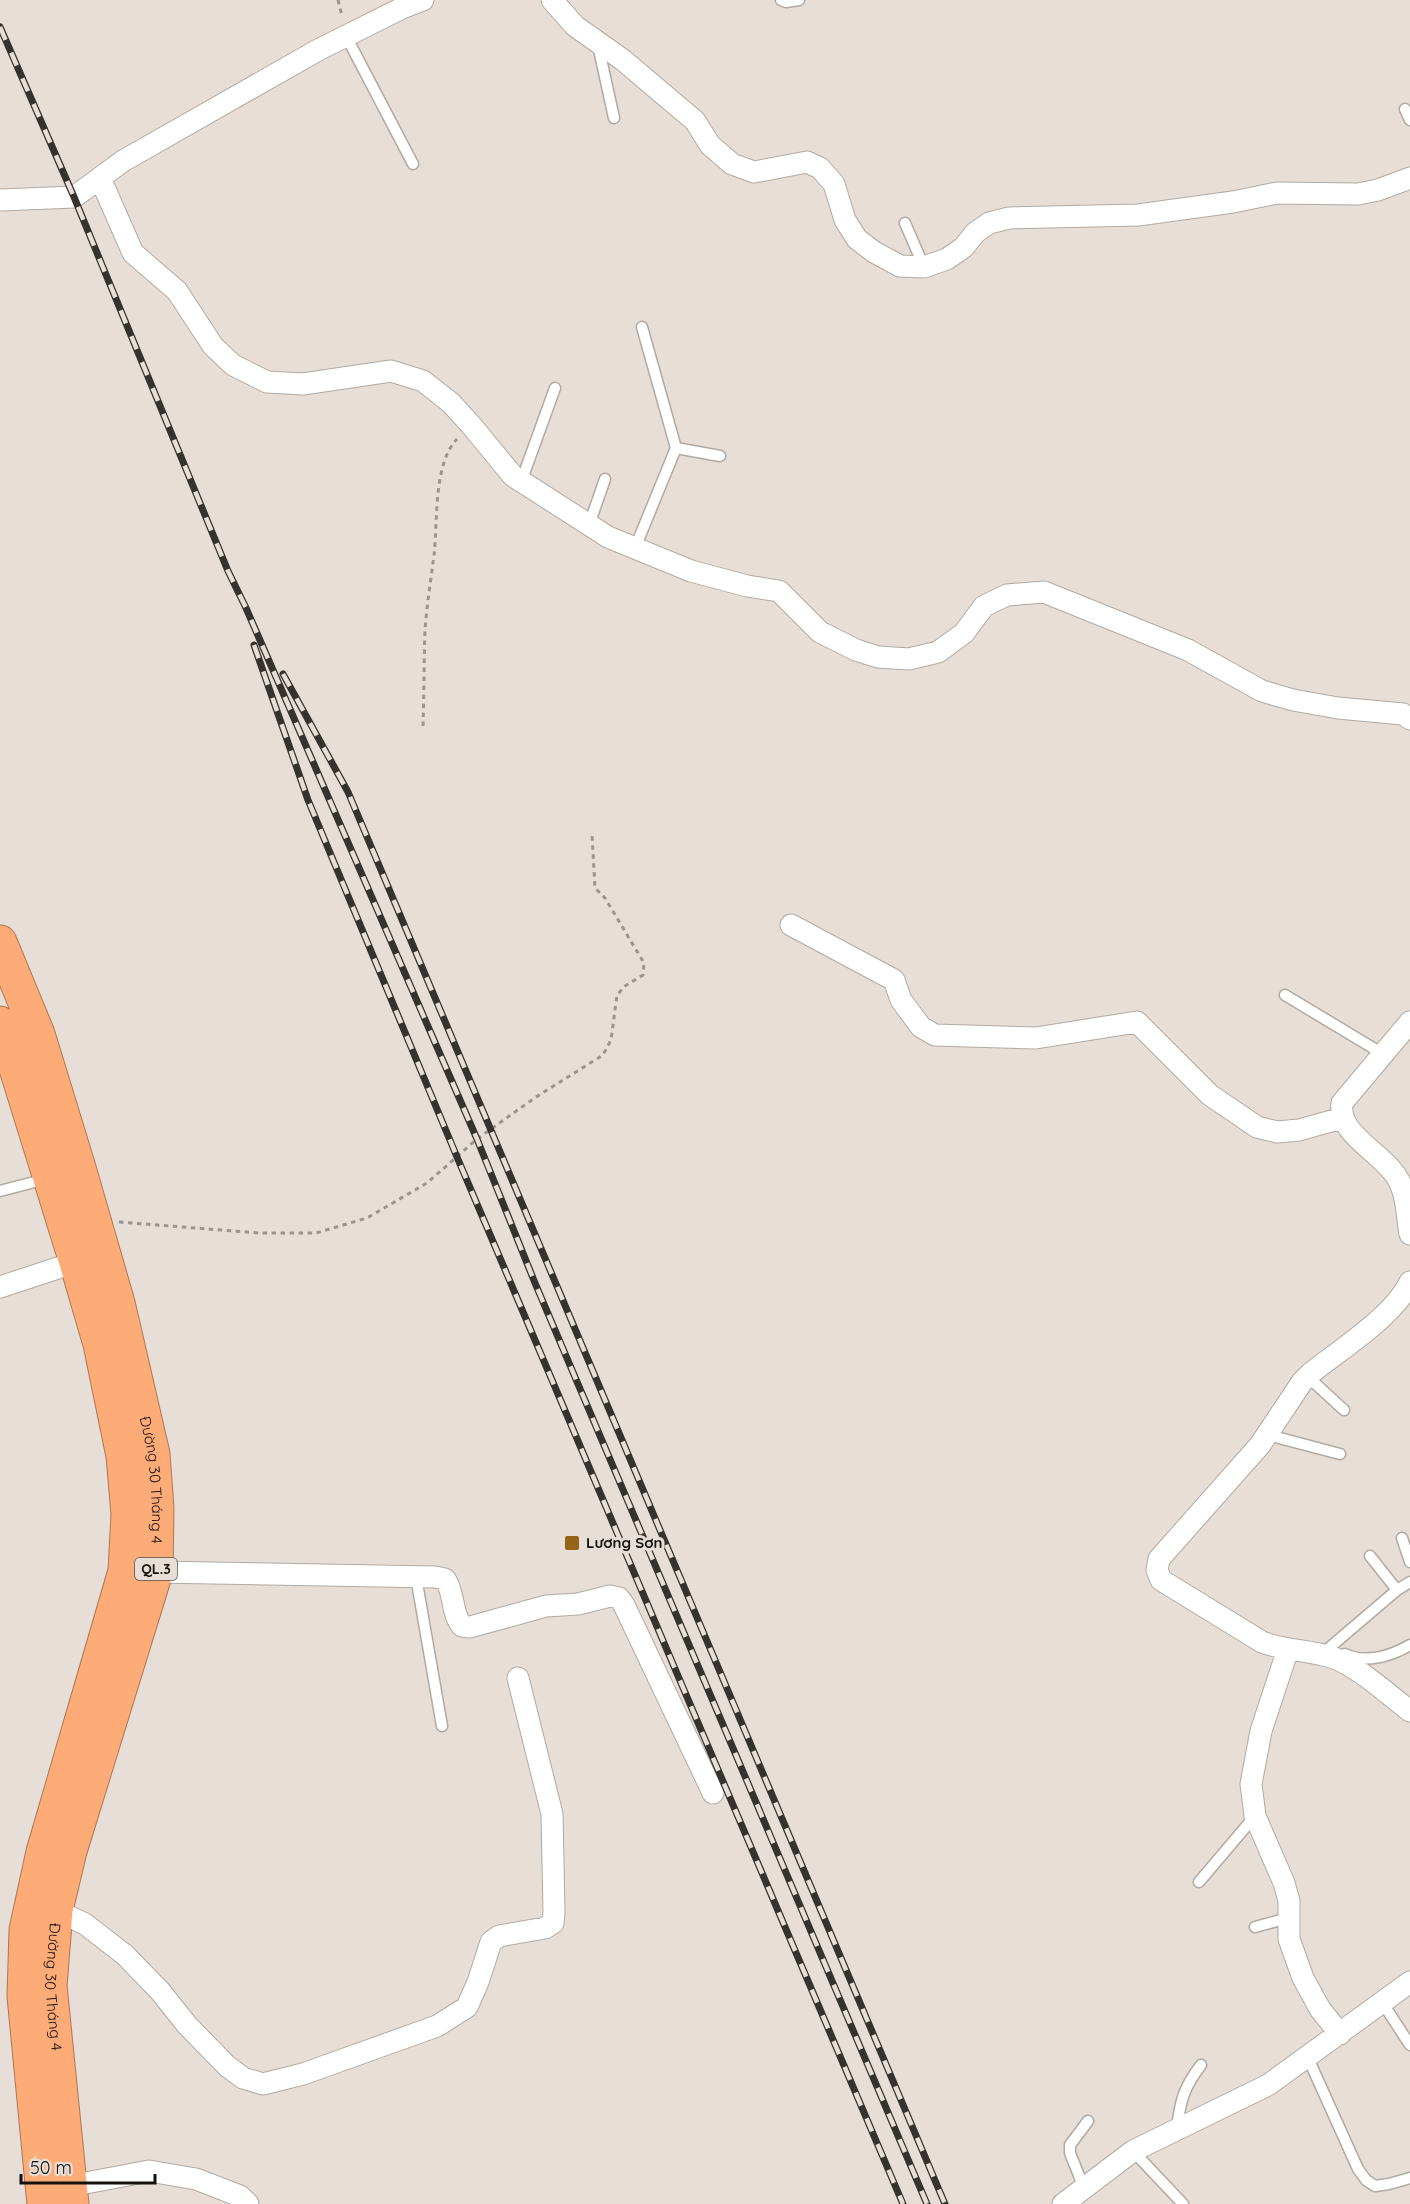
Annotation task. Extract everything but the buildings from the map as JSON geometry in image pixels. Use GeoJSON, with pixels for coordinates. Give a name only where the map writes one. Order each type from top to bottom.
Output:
{"type":"FeatureCollection","features":[{"type":"Feature","properties":{"kind":"highway","name":"Đường 30 Tháng 4"},"geometry":{"type":"LineString","coordinates":[[0,942],[38,1034],[120,1314],[153,1454],[157,1508],[56,1910],[50,1986],[62,2198]]}},
{"type":"Feature","properties":{"kind":"highway","name":"Đường 30 Tháng 4"},"geometry":{"type":"LineString","coordinates":[[0,1023],[100,1344],[123,1456],[128,1514],[140,1571],[43,1852],[26,1930],[24,1996],[62,2198]]}},
{"type":"Feature","properties":{"kind":"street"},"geometry":{"type":"LineString","coordinates":[[0,200],[74,197],[123,161],[346,36],[423,0]]}},
{"type":"Feature","properties":{"kind":"street"},"geometry":{"type":"LineString","coordinates":[[552,0],[575,26],[638,72],[694,121],[710,145],[732,164],[754,172],[807,162],[820,168],[834,184],[845,220],[857,239],[874,252],[900,266],[924,267],[947,259],[964,247],[975,233],[989,223],[1009,219],[1138,215],[1233,202],[1276,193],[1358,194],[1378,190],[1410,178]]}},
{"type":"Feature","properties":{"kind":"street"},"geometry":{"type":"LineString","coordinates":[[100,178],[134,253],[177,291],[213,346],[233,366],[267,382],[303,384],[391,371],[423,381],[451,403],[513,476],[608,537],[691,571],[747,586],[779,591],[820,632],[855,650],[878,657],[909,659],[938,652],[964,633],[984,606],[1007,595],[1044,592],[1188,650],[1262,692],[1338,708],[1403,714],[1410,719]]}},
{"type":"Feature","properties":{"kind":"street"},"geometry":{"type":"LineString","coordinates":[[791,925],[894,980],[901,1000],[921,1027],[935,1035],[1036,1038],[1137,1022],[1210,1095],[1257,1127],[1277,1132],[1299,1130],[1342,1118]]}},
{"type":"Feature","properties":{"kind":"street"},"geometry":{"type":"LineString","coordinates":[[1410,1022],[1342,1103],[1344,1124],[1392,1169],[1405,1185],[1410,1234]]}},
{"type":"Feature","properties":{"kind":"street"},"geometry":{"type":"LineString","coordinates":[[0,1287],[76,1262]]}},
{"type":"Feature","properties":{"kind":"street"},"geometry":{"type":"LineString","coordinates":[[1410,1282],[1392,1309],[1307,1376],[1268,1435],[1159,1559],[1156,1570],[1161,1580],[1262,1642],[1288,1649],[1327,1651],[1410,1711]]}},
{"type":"Feature","properties":{"kind":"street"},"geometry":{"type":"LineString","coordinates":[[140,1571],[435,1577],[445,1579],[450,1586],[457,1620],[462,1626],[470,1627],[546,1606],[578,1604],[610,1596],[619,1598],[712,1794]]}},
{"type":"Feature","properties":{"kind":"street"},"geometry":{"type":"LineString","coordinates":[[1288,1649],[1261,1731],[1251,1784],[1255,1816],[1284,1883],[1289,1901],[1288,1939],[1303,1978],[1320,2009],[1340,2034]]}},
{"type":"Feature","properties":{"kind":"street"},"geometry":{"type":"LineString","coordinates":[[56,1910],[85,1924],[125,1955],[160,1991],[187,2025],[227,2066],[243,2078],[263,2084],[303,2074],[437,2026],[467,2007],[478,1982],[490,1942],[499,1936],[545,1928],[553,1923],[552,1814],[542,1765],[518,1677]]}},
{"type":"Feature","properties":{"kind":"street"},"geometry":{"type":"LineString","coordinates":[[1063,2204],[1133,2151],[1248,2096],[1308,2058],[1410,1982]]}},
{"type":"Feature","properties":{"kind":"street"},"geometry":{"type":"LineString","coordinates":[[62,2198],[149,2171],[196,2179],[240,2196],[248,2204]]}},
{"type":"Feature","properties":{"kind":"lane"},"geometry":{"type":"LineString","coordinates":[[782,0],[786,2],[799,0]]}},
{"type":"Feature","properties":{"kind":"lane"},"geometry":{"type":"LineString","coordinates":[[346,36],[412,164]]}},
{"type":"Feature","properties":{"kind":"lane"},"geometry":{"type":"LineString","coordinates":[[597,41],[614,118]]}},
{"type":"Feature","properties":{"kind":"lane"},"geometry":{"type":"LineString","coordinates":[[905,223],[924,267]]}},
{"type":"Feature","properties":{"kind":"lane"},"geometry":{"type":"LineString","coordinates":[[635,548],[676,448],[642,327]]}},
{"type":"Feature","properties":{"kind":"lane"},"geometry":{"type":"LineString","coordinates":[[521,482],[555,388]]}},
{"type":"Feature","properties":{"kind":"lane"},"geometry":{"type":"LineString","coordinates":[[676,448],[720,456]]}},
{"type":"Feature","properties":{"kind":"lane"},"geometry":{"type":"LineString","coordinates":[[589,525],[604,479]]}},
{"type":"Feature","properties":{"kind":"lane"},"geometry":{"type":"LineString","coordinates":[[1285,995],[1383,1054]]}},
{"type":"Feature","properties":{"kind":"lane"},"geometry":{"type":"LineString","coordinates":[[0,1191],[49,1178]]}},
{"type":"Feature","properties":{"kind":"lane"},"geometry":{"type":"LineString","coordinates":[[1307,1376],[1344,1410]]}},
{"type":"Feature","properties":{"kind":"lane"},"geometry":{"type":"LineString","coordinates":[[1268,1435],[1340,1454]]}},
{"type":"Feature","properties":{"kind":"lane"},"geometry":{"type":"LineString","coordinates":[[1402,1538],[1410,1562]]}},
{"type":"Feature","properties":{"kind":"lane"},"geometry":{"type":"LineString","coordinates":[[1370,1556],[1397,1590]]}},
{"type":"Feature","properties":{"kind":"lane"},"geometry":{"type":"LineString","coordinates":[[416,1576],[442,1726]]}},
{"type":"Feature","properties":{"kind":"lane"},"geometry":{"type":"LineString","coordinates":[[1327,1651],[1397,1590],[1410,1582]]}},
{"type":"Feature","properties":{"kind":"lane"},"geometry":{"type":"LineString","coordinates":[[1327,1651],[1353,1658],[1376,1658],[1396,1653],[1410,1644]]}},
{"type":"Feature","properties":{"kind":"lane"},"geometry":{"type":"LineString","coordinates":[[1199,1882],[1255,1816]]}},
{"type":"Feature","properties":{"kind":"lane"},"geometry":{"type":"LineString","coordinates":[[1255,1927],[1288,1918]]}},
{"type":"Feature","properties":{"kind":"lane"},"geometry":{"type":"LineString","coordinates":[[1382,2002],[1410,2045]]}},
{"type":"Feature","properties":{"kind":"lane"},"geometry":{"type":"LineString","coordinates":[[1308,2058],[1358,2169],[1366,2180],[1375,2186],[1410,2178]]}},
{"type":"Feature","properties":{"kind":"lane"},"geometry":{"type":"LineString","coordinates":[[1177,2129],[1180,2103],[1189,2081],[1201,2065]]}},
{"type":"Feature","properties":{"kind":"lane"},"geometry":{"type":"LineString","coordinates":[[1084,2188],[1070,2153],[1070,2145],[1088,2121]]}},
{"type":"Feature","properties":{"kind":"lane"},"geometry":{"type":"LineString","coordinates":[[1133,2151],[1183,2204]]}},
{"type":"Feature","properties":{"kind":"path"},"geometry":{"type":"LineString","coordinates":[[423,726],[425,627],[439,486],[450,447],[471,425]]}},
{"type":"Feature","properties":{"kind":"path"},"geometry":{"type":"LineString","coordinates":[[93,1220],[259,1233],[316,1233],[367,1218],[427,1183],[484,1134],[536,1097],[603,1055],[610,1040],[617,995],[625,986],[643,975],[644,963],[605,898],[595,888],[592,834]]}},
{"type":"Feature","properties":{"kind":"railway"},"geometry":{"type":"LineString","coordinates":[[0,27],[74,197],[228,571],[477,1139],[535,1283],[927,2204]]}},
{"type":"Feature","properties":{"kind":"railway"},"geometry":{"type":"LineString","coordinates":[[254,645],[308,800],[457,1157],[903,2204]]}},
{"type":"Feature","properties":{"kind":"railway"},"geometry":{"type":"LineString","coordinates":[[283,674],[348,792],[945,2204]]}},
{"type":"Feature","properties":{"kind":"place","name":"Lương Sơn"},"geometry":{"type":"Point","coordinates":[572,1543]}}]}
